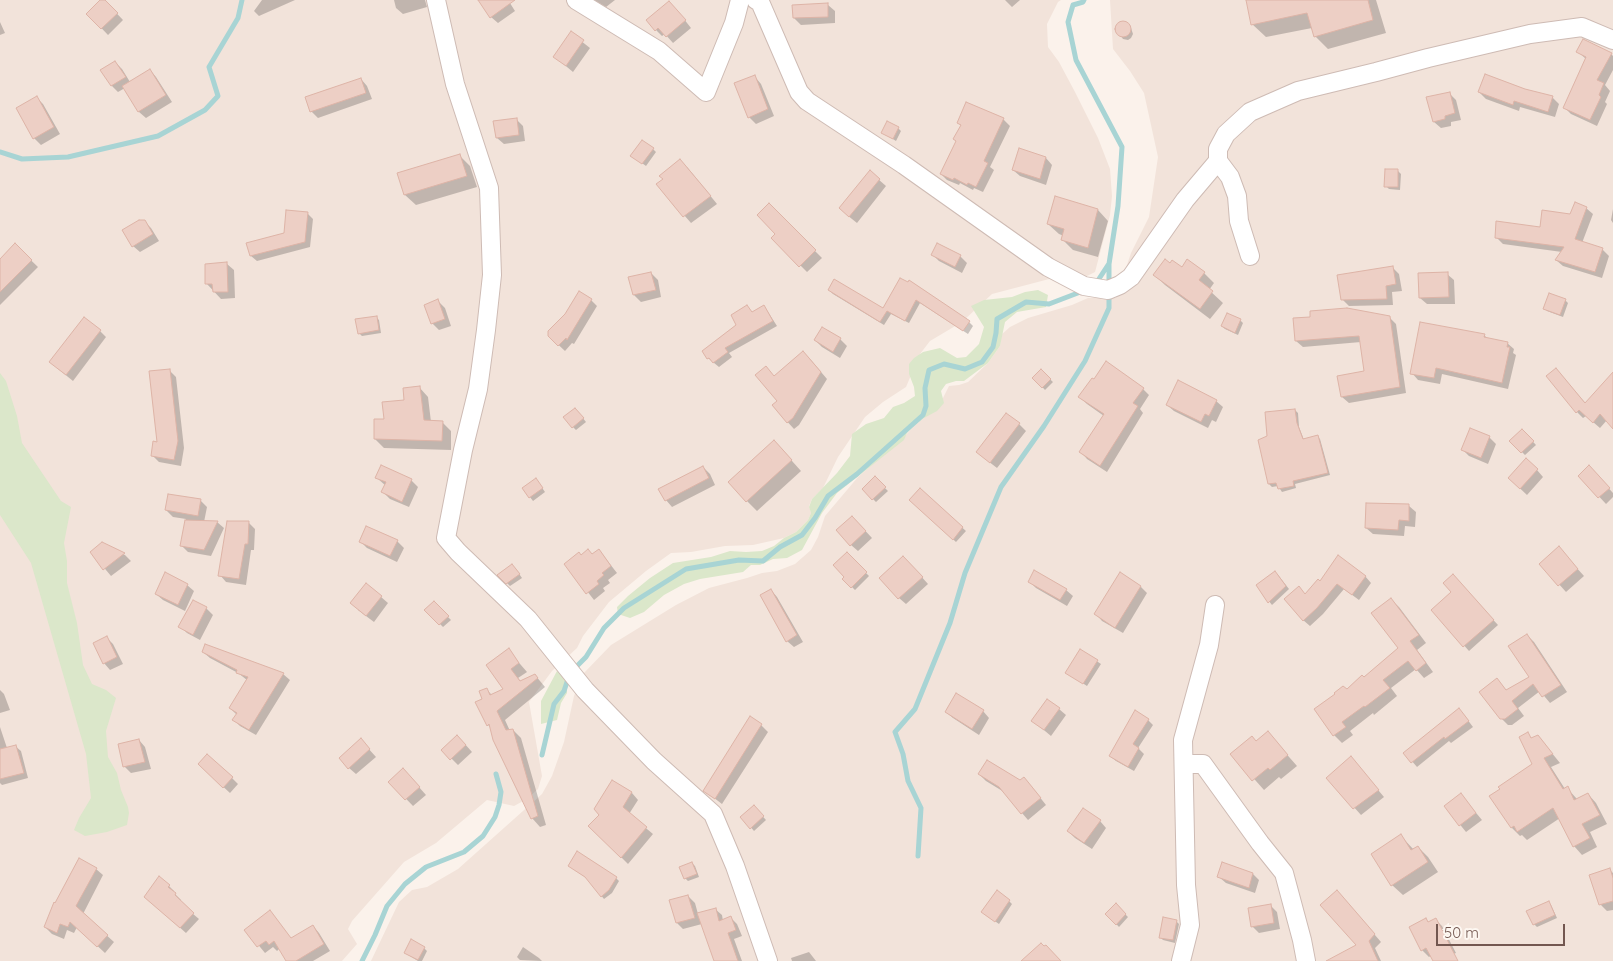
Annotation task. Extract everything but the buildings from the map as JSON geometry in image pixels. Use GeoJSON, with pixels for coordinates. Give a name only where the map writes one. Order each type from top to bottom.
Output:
{"type":"FeatureCollection","features":[{"type":"Feature","properties":{"kind":"street"},"geometry":{"type":"LineString","coordinates":[[436,0],[455,84],[488,188],[492,275],[478,388],[463,450],[446,538],[458,552],[524,614],[585,690],[654,761],[713,814],[735,866],[768,961]]}},
{"type":"Feature","properties":{"kind":"street"},"geometry":{"type":"LineString","coordinates":[[576,0],[659,51],[706,92],[734,23],[740,0]]}},
{"type":"Feature","properties":{"kind":"street"},"geometry":{"type":"LineString","coordinates":[[756,0],[760,2],[799,92],[807,101],[904,165],[1048,267],[1084,286],[1108,290],[1120,285],[1131,277],[1185,200],[1218,161]]}},
{"type":"Feature","properties":{"kind":"street"},"geometry":{"type":"LineString","coordinates":[[1250,256],[1239,221],[1237,196],[1230,177],[1218,161],[1218,149],[1226,134],[1250,112],[1298,91],[1530,34],[1582,28],[1613,40]]}},
{"type":"Feature","properties":{"kind":"street"},"geometry":{"type":"LineString","coordinates":[[1181,961],[1190,925],[1186,885],[1183,740],[1209,645],[1215,605]]}},
{"type":"Feature","properties":{"kind":"street"},"geometry":{"type":"LineString","coordinates":[[1184,764],[1203,764],[1284,873],[1306,961]]}},
{"type":"Feature","properties":{"kind":"shaded area"},"geometry":{"type":"Polygon","coordinates":[[[0,0],[1061,0],[1058,2],[1047,24],[1048,47],[1059,62],[1075,92],[1098,138],[1110,169],[1112,196],[1110,215],[1095,272],[1085,277],[1053,278],[992,294],[962,322],[930,341],[920,354],[906,387],[865,417],[838,457],[823,488],[812,499],[809,506],[811,513],[808,520],[796,532],[784,538],[753,545],[725,546],[691,552],[671,553],[609,602],[583,636],[577,648],[552,671],[529,702],[542,776],[538,789],[527,799],[514,806],[487,800],[436,843],[404,862],[352,921],[348,929],[357,944],[342,961],[0,961],[0,0]]]}},
{"type":"Feature","properties":{"kind":"shaded area"},"geometry":{"type":"Polygon","coordinates":[[[1110,0],[1613,0],[1613,961],[371,961],[399,902],[412,890],[427,887],[458,869],[542,794],[552,776],[564,742],[574,696],[583,674],[611,645],[676,605],[709,588],[762,573],[777,571],[795,564],[811,550],[818,537],[825,516],[858,477],[931,412],[943,398],[949,386],[968,382],[988,363],[1000,346],[1001,335],[1010,327],[1028,318],[1072,305],[1088,298],[1116,298],[1131,253],[1149,217],[1158,157],[1144,93],[1113,49],[1110,0]]]}},
{"type":"Feature","properties":{"kind":"green space"},"geometry":{"type":"Polygon","coordinates":[[[1038,290],[1048,295],[1046,307],[1017,312],[1005,322],[1000,346],[988,363],[964,381],[946,384],[941,391],[944,403],[937,411],[914,426],[907,433],[904,440],[837,493],[822,513],[802,550],[787,558],[773,559],[760,565],[751,565],[743,572],[700,579],[684,584],[664,595],[644,612],[630,618],[618,614],[617,607],[628,596],[650,578],[673,563],[711,557],[730,551],[762,551],[796,532],[808,520],[811,513],[809,507],[812,499],[837,473],[850,456],[852,434],[866,424],[884,418],[893,407],[915,396],[909,374],[909,364],[914,358],[923,352],[940,348],[957,358],[966,357],[979,344],[984,327],[971,306],[984,300],[1012,297],[1038,290]]]}},
{"type":"Feature","properties":{"kind":"green space"},"geometry":{"type":"Polygon","coordinates":[[[0,373],[6,381],[17,416],[22,443],[61,501],[71,507],[64,543],[67,561],[67,583],[77,623],[83,665],[92,684],[106,690],[116,698],[106,731],[108,757],[117,773],[129,813],[127,825],[107,832],[85,836],[74,830],[91,798],[86,754],[31,563],[0,515],[0,373]]]}},
{"type":"Feature","properties":{"kind":"green space"},"geometry":{"type":"Polygon","coordinates":[[[557,671],[567,682],[567,693],[561,703],[557,720],[541,724],[541,701],[557,671]]]}},
{"type":"Feature","properties":{"kind":"waterway"},"geometry":{"type":"LineString","coordinates":[[0,152],[22,159],[68,157],[158,136],[205,110],[218,96],[209,67],[238,18],[242,0]]}},
{"type":"Feature","properties":{"kind":"waterway"},"geometry":{"type":"LineString","coordinates":[[1084,0],[1073,5],[1068,22],[1076,60],[1122,147],[1118,206],[1109,264],[1109,285]]}},
{"type":"Feature","properties":{"kind":"waterway"},"geometry":{"type":"LineString","coordinates":[[1095,285],[1108,265]]}},
{"type":"Feature","properties":{"kind":"waterway"},"geometry":{"type":"LineString","coordinates":[[574,669],[586,657],[604,628],[624,608],[686,569],[739,560],[763,561],[780,547],[802,535],[828,496],[857,474],[923,415],[926,406],[925,388],[929,370],[944,364],[965,369],[982,362],[993,347],[997,319],[1026,302],[1049,304],[1083,291]]}},
{"type":"Feature","properties":{"kind":"waterway"},"geometry":{"type":"LineString","coordinates":[[918,856],[921,808],[908,781],[903,754],[895,732],[915,709],[950,623],[965,573],[1001,487],[1044,426],[1085,361],[1109,308],[1109,293]]}},
{"type":"Feature","properties":{"kind":"waterway"},"geometry":{"type":"LineString","coordinates":[[542,755],[554,704],[564,691],[569,676]]}},
{"type":"Feature","properties":{"kind":"waterway"},"geometry":{"type":"LineString","coordinates":[[362,961],[387,906],[405,884],[426,867],[464,852],[483,836],[495,817],[499,805],[501,792],[496,774]]}}]}
